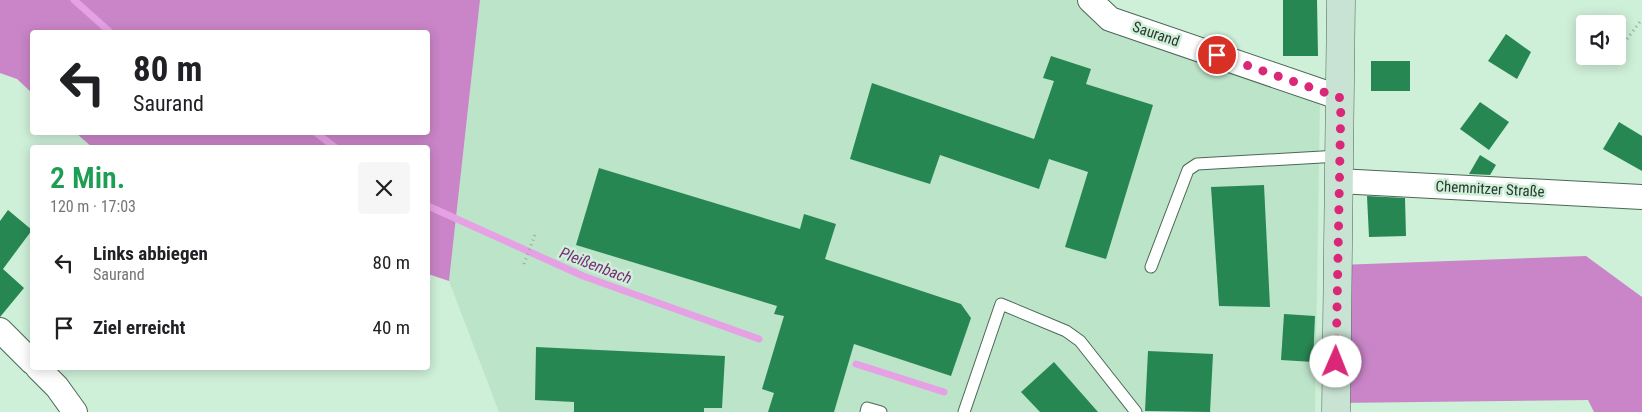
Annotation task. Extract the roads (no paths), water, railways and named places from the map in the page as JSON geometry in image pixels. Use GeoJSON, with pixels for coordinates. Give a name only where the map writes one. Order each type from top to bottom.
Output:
{"type":"FeatureCollection","features":[{"type":"Feature","properties":{"kind":"main road"},"geometry":{"type":"LineString","coordinates":[[1336,412],[1341,0]]}},
{"type":"Feature","properties":{"kind":"street","name":"Saurand"},"geometry":{"type":"LineString","coordinates":[[1090,0],[1110,19],[1341,98]]}},
{"type":"Feature","properties":{"kind":"street","name":"Chemnitzer Straße"},"geometry":{"type":"LineString","coordinates":[[1339,168],[1642,197]]}},
{"type":"Feature","properties":{"kind":"street"},"geometry":{"type":"LineString","coordinates":[[0,330],[30,360]]}},
{"type":"Feature","properties":{"kind":"street"},"geometry":{"type":"LineString","coordinates":[[40,370],[57,387],[75,412]]}},
{"type":"Feature","properties":{"kind":"lane"},"geometry":{"type":"LineString","coordinates":[[1151,267],[1188,170],[1197,164],[1339,168]]}},
{"type":"Feature","properties":{"kind":"lane"},"geometry":{"type":"LineString","coordinates":[[964,412],[1001,304],[1066,331],[1080,341],[1136,412]]}},
{"type":"Feature","properties":{"kind":"lane"},"geometry":{"type":"LineString","coordinates":[[866,412],[867,408],[881,412]]}},
{"type":"Feature","properties":{"kind":"waterway","name":"Pleißenbach"},"geometry":{"type":"LineString","coordinates":[[74,0],[108,30]]}},
{"type":"Feature","properties":{"kind":"waterway","name":"Pleißenbach"},"geometry":{"type":"LineString","coordinates":[[319,135],[332,145]]}},
{"type":"Feature","properties":{"kind":"waterway","name":"Pleißenbach"},"geometry":{"type":"LineString","coordinates":[[430,207],[583,276],[759,339]]}},
{"type":"Feature","properties":{"kind":"waterway","name":"Pleißenbach"},"geometry":{"type":"LineString","coordinates":[[856,364],[944,392]]}}]}
